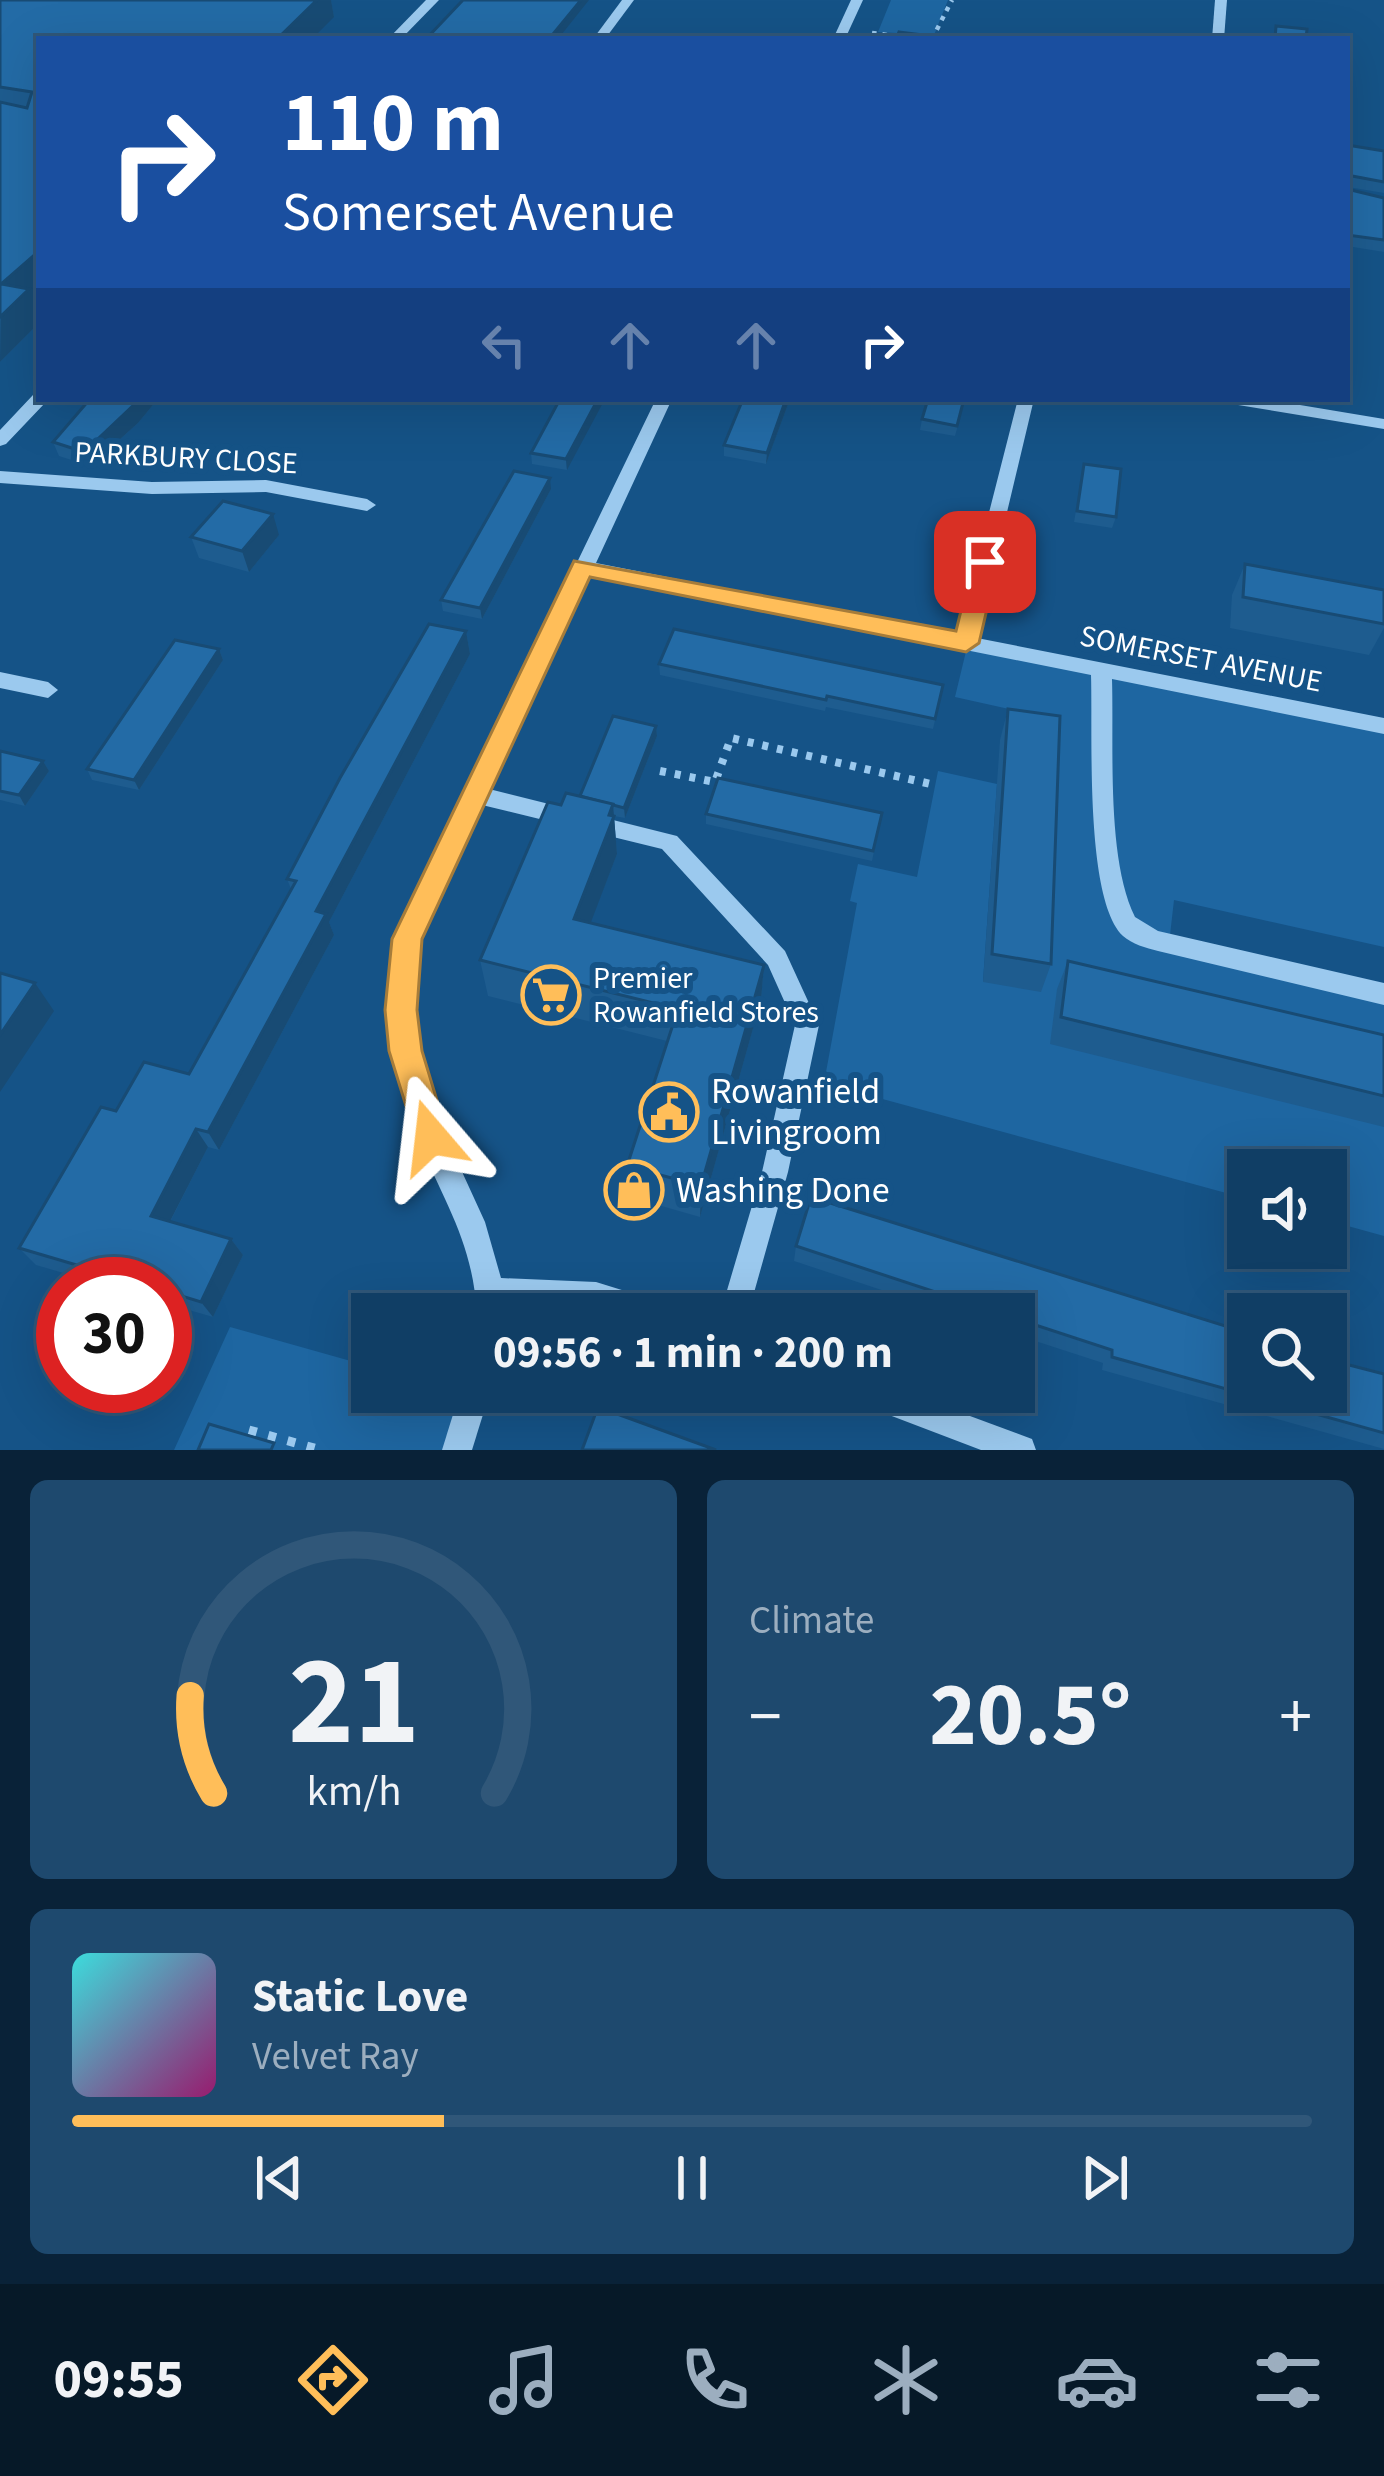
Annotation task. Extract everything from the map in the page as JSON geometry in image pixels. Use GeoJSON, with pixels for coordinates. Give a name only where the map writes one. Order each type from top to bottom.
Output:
{"type":"FeatureCollection","features":[{"type":"Feature","properties":{"kind":"street"},"geometry":{"type":"LineString","coordinates":[[397,36],[433,0]]}},
{"type":"Feature","properties":{"kind":"street"},"geometry":{"type":"LineString","coordinates":[[601,36],[628,0]]}},
{"type":"Feature","properties":{"kind":"street"},"geometry":{"type":"LineString","coordinates":[[839,36],[857,0]]}},
{"type":"Feature","properties":{"kind":"street"},"geometry":{"type":"LineString","coordinates":[[1218,36],[1222,0]]}},
{"type":"Feature","properties":{"kind":"street"},"geometry":{"type":"LineString","coordinates":[[0,440],[36,402]]}},
{"type":"Feature","properties":{"kind":"street"},"geometry":{"type":"LineString","coordinates":[[489,1293],[480,1238],[431,1137],[417,1094],[401,1010],[407,939],[663,402]]}},
{"type":"Feature","properties":{"kind":"street"},"geometry":{"type":"LineString","coordinates":[[966,643],[1024,402]]}},
{"type":"Feature","properties":{"kind":"street"},"geometry":{"type":"LineString","coordinates":[[1250,402],[1384,424]]}},
{"type":"Feature","properties":{"kind":"street","name":"PARKBURY CLOSE"},"geometry":{"type":"LineString","coordinates":[[0,477],[152,488],[266,486],[368,505]]}},
{"type":"Feature","properties":{"kind":"street","name":"SOMERSET AVENUE"},"geometry":{"type":"LineString","coordinates":[[583,567],[1384,726]]}},
{"type":"Feature","properties":{"kind":"street"},"geometry":{"type":"LineString","coordinates":[[1101,670],[1111,885],[1127,925],[1169,944],[1384,994]]}},
{"type":"Feature","properties":{"kind":"street"},"geometry":{"type":"LineString","coordinates":[[0,680],[48,690]]}},
{"type":"Feature","properties":{"kind":"street"},"geometry":{"type":"LineString","coordinates":[[474,794],[669,842],[777,958],[807,1025],[775,1172],[740,1293]]}},
{"type":"Feature","properties":{"kind":"street"},"geometry":{"type":"LineString","coordinates":[[457,1450],[468,1413]]}},
{"type":"Feature","properties":{"kind":"street"},"geometry":{"type":"LineString","coordinates":[[921,1413],[1021,1450]]}},
{"type":"Feature","properties":{"kind":"path"},"geometry":{"type":"LineString","coordinates":[[934,36],[952,0]]}},
{"type":"Feature","properties":{"kind":"path"},"geometry":{"type":"LineString","coordinates":[[872,33],[896,36]]}},
{"type":"Feature","properties":{"kind":"path"},"geometry":{"type":"LineString","coordinates":[[660,771],[715,782],[731,738],[935,785]]}},
{"type":"Feature","properties":{"kind":"path"},"geometry":{"type":"LineString","coordinates":[[249,1430],[321,1450]]}},
{"type":"Feature","properties":{"kind":"shaded area"},"geometry":{"type":"Polygon","coordinates":[[[891,0],[948,0],[934,35],[878,32],[891,0]]]}},
{"type":"Feature","properties":{"kind":"shaded area"},"geometry":{"type":"Polygon","coordinates":[[[968,643],[1384,726],[1384,947],[1174,900],[1169,944],[1384,994],[1384,1236],[1347,1226],[1347,1149],[1227,1149],[1227,1193],[824,1083],[857,903],[850,901],[858,864],[917,877],[938,771],[997,784],[983,981],[1041,991],[1031,714],[955,697],[968,643]]]}},
{"type":"Feature","properties":{"kind":"shaded area"},"geometry":{"type":"Polygon","coordinates":[[[230,1327],[351,1361],[351,1413],[461,1413],[457,1450],[174,1450],[230,1327]]]}},
{"type":"Feature","properties":{"kind":"building"},"geometry":{"type":"Polygon","coordinates":[[[0,0],[317,0],[280,36],[36,36],[36,254],[1,284],[29,289],[0,317],[0,102],[27,108],[32,92],[0,87],[0,0]]]}},
{"type":"Feature","properties":{"kind":"building"},"geometry":{"type":"Polygon","coordinates":[[[463,0],[581,0],[551,36],[429,36],[463,0]]]}},
{"type":"Feature","properties":{"kind":"building"},"geometry":{"type":"Polygon","coordinates":[[[1276,26],[1307,29],[1306,36],[1275,36],[1276,26]]]}},
{"type":"Feature","properties":{"kind":"building"},"geometry":{"type":"Polygon","coordinates":[[[1350,145],[1384,151],[1384,182],[1352,176],[1350,180],[1350,145]]]}},
{"type":"Feature","properties":{"kind":"building"},"geometry":{"type":"Polygon","coordinates":[[[1350,190],[1384,198],[1384,240],[1350,235],[1350,190]]]}},
{"type":"Feature","properties":{"kind":"building"},"geometry":{"type":"Polygon","coordinates":[[[87,402],[137,402],[84,452],[53,442],[87,402]]]}},
{"type":"Feature","properties":{"kind":"building"},"geometry":{"type":"Polygon","coordinates":[[[558,402],[596,402],[566,459],[531,453],[558,402]]]}},
{"type":"Feature","properties":{"kind":"building"},"geometry":{"type":"Polygon","coordinates":[[[742,402],[785,402],[767,453],[724,445],[742,402]]]}},
{"type":"Feature","properties":{"kind":"building"},"geometry":{"type":"Polygon","coordinates":[[[927,402],[963,402],[957,426],[922,419],[927,402]]]}},
{"type":"Feature","properties":{"kind":"building"},"geometry":{"type":"Polygon","coordinates":[[[1084,464],[1121,469],[1116,517],[1077,511],[1084,464]]]}},
{"type":"Feature","properties":{"kind":"building"},"geometry":{"type":"Polygon","coordinates":[[[514,471],[550,478],[480,608],[441,600],[514,471]]]}},
{"type":"Feature","properties":{"kind":"building"},"geometry":{"type":"Polygon","coordinates":[[[223,501],[273,514],[242,551],[191,537],[223,501]]]}},
{"type":"Feature","properties":{"kind":"building"},"geometry":{"type":"Polygon","coordinates":[[[1245,564],[1384,590],[1384,624],[1243,597],[1245,564]]]}},
{"type":"Feature","properties":{"kind":"building"},"geometry":{"type":"Polygon","coordinates":[[[429,624],[466,631],[316,911],[326,914],[208,1132],[196,1129],[151,1216],[231,1239],[201,1302],[192,1299],[192,1257],[50,1257],[19,1248],[101,1107],[116,1111],[144,1062],[189,1074],[296,881],[287,879],[429,624]]]}},
{"type":"Feature","properties":{"kind":"building"},"geometry":{"type":"Polygon","coordinates":[[[674,629],[943,685],[935,719],[659,664],[674,629]]]}},
{"type":"Feature","properties":{"kind":"building"},"geometry":{"type":"Polygon","coordinates":[[[175,640],[219,649],[134,780],[87,769],[175,640]]]}},
{"type":"Feature","properties":{"kind":"building"},"geometry":{"type":"Polygon","coordinates":[[[1008,709],[1060,716],[1051,964],[992,954],[1008,709]]]}},
{"type":"Feature","properties":{"kind":"building"},"geometry":{"type":"Polygon","coordinates":[[[613,716],[656,726],[624,808],[580,796],[613,716]]]}},
{"type":"Feature","properties":{"kind":"building"},"geometry":{"type":"Polygon","coordinates":[[[0,751],[43,761],[19,795],[0,791],[0,751]]]}},
{"type":"Feature","properties":{"kind":"building"},"geometry":{"type":"Polygon","coordinates":[[[718,778],[882,813],[873,851],[706,814],[718,778]]]}},
{"type":"Feature","properties":{"kind":"building"},"geometry":{"type":"Polygon","coordinates":[[[566,793],[613,804],[609,815],[614,816],[574,919],[764,965],[701,1186],[627,1166],[678,1009],[480,960],[548,802],[561,805],[566,793]]]}},
{"type":"Feature","properties":{"kind":"building"},"geometry":{"type":"Polygon","coordinates":[[[1068,961],[1384,1035],[1384,1096],[1061,1017],[1068,961]]]}},
{"type":"Feature","properties":{"kind":"building"},"geometry":{"type":"Polygon","coordinates":[[[0,973],[35,983],[0,1035],[0,973]]]}},
{"type":"Feature","properties":{"kind":"building"},"geometry":{"type":"Polygon","coordinates":[[[811,1197],[1227,1326],[1227,1389],[1112,1357],[1112,1350],[1035,1325],[1035,1293],[938,1293],[796,1246],[811,1197]]]}},
{"type":"Feature","properties":{"kind":"building"},"geometry":{"type":"Polygon","coordinates":[[[1347,1364],[1384,1374],[1384,1433],[1312,1413],[1347,1413],[1347,1364]]]}},
{"type":"Feature","properties":{"kind":"building"},"geometry":{"type":"Polygon","coordinates":[[[596,1413],[614,1413],[716,1450],[582,1450],[596,1413]]]}},
{"type":"Feature","properties":{"kind":"building"},"geometry":{"type":"Polygon","coordinates":[[[209,1424],[274,1443],[271,1450],[198,1450],[209,1424]]]}},
{"type":"Feature","properties":{"kind":"place","name":"Premier Rowanfield Stores"},"geometry":{"type":"Point","coordinates":[551,995]}},
{"type":"Feature","properties":{"kind":"place","name":"Rowanfield Livingroom"},"geometry":{"type":"Point","coordinates":[669,1112]}},
{"type":"Feature","properties":{"kind":"place","name":"Washing Done"},"geometry":{"type":"Point","coordinates":[634,1190]}},
{"type":"Feature","properties":{"kind":"route"},"geometry":{"type":"LineString","coordinates":[[431,1137],[406,1051],[401,1010],[407,939],[583,567],[966,643],[985,562]]}}]}
